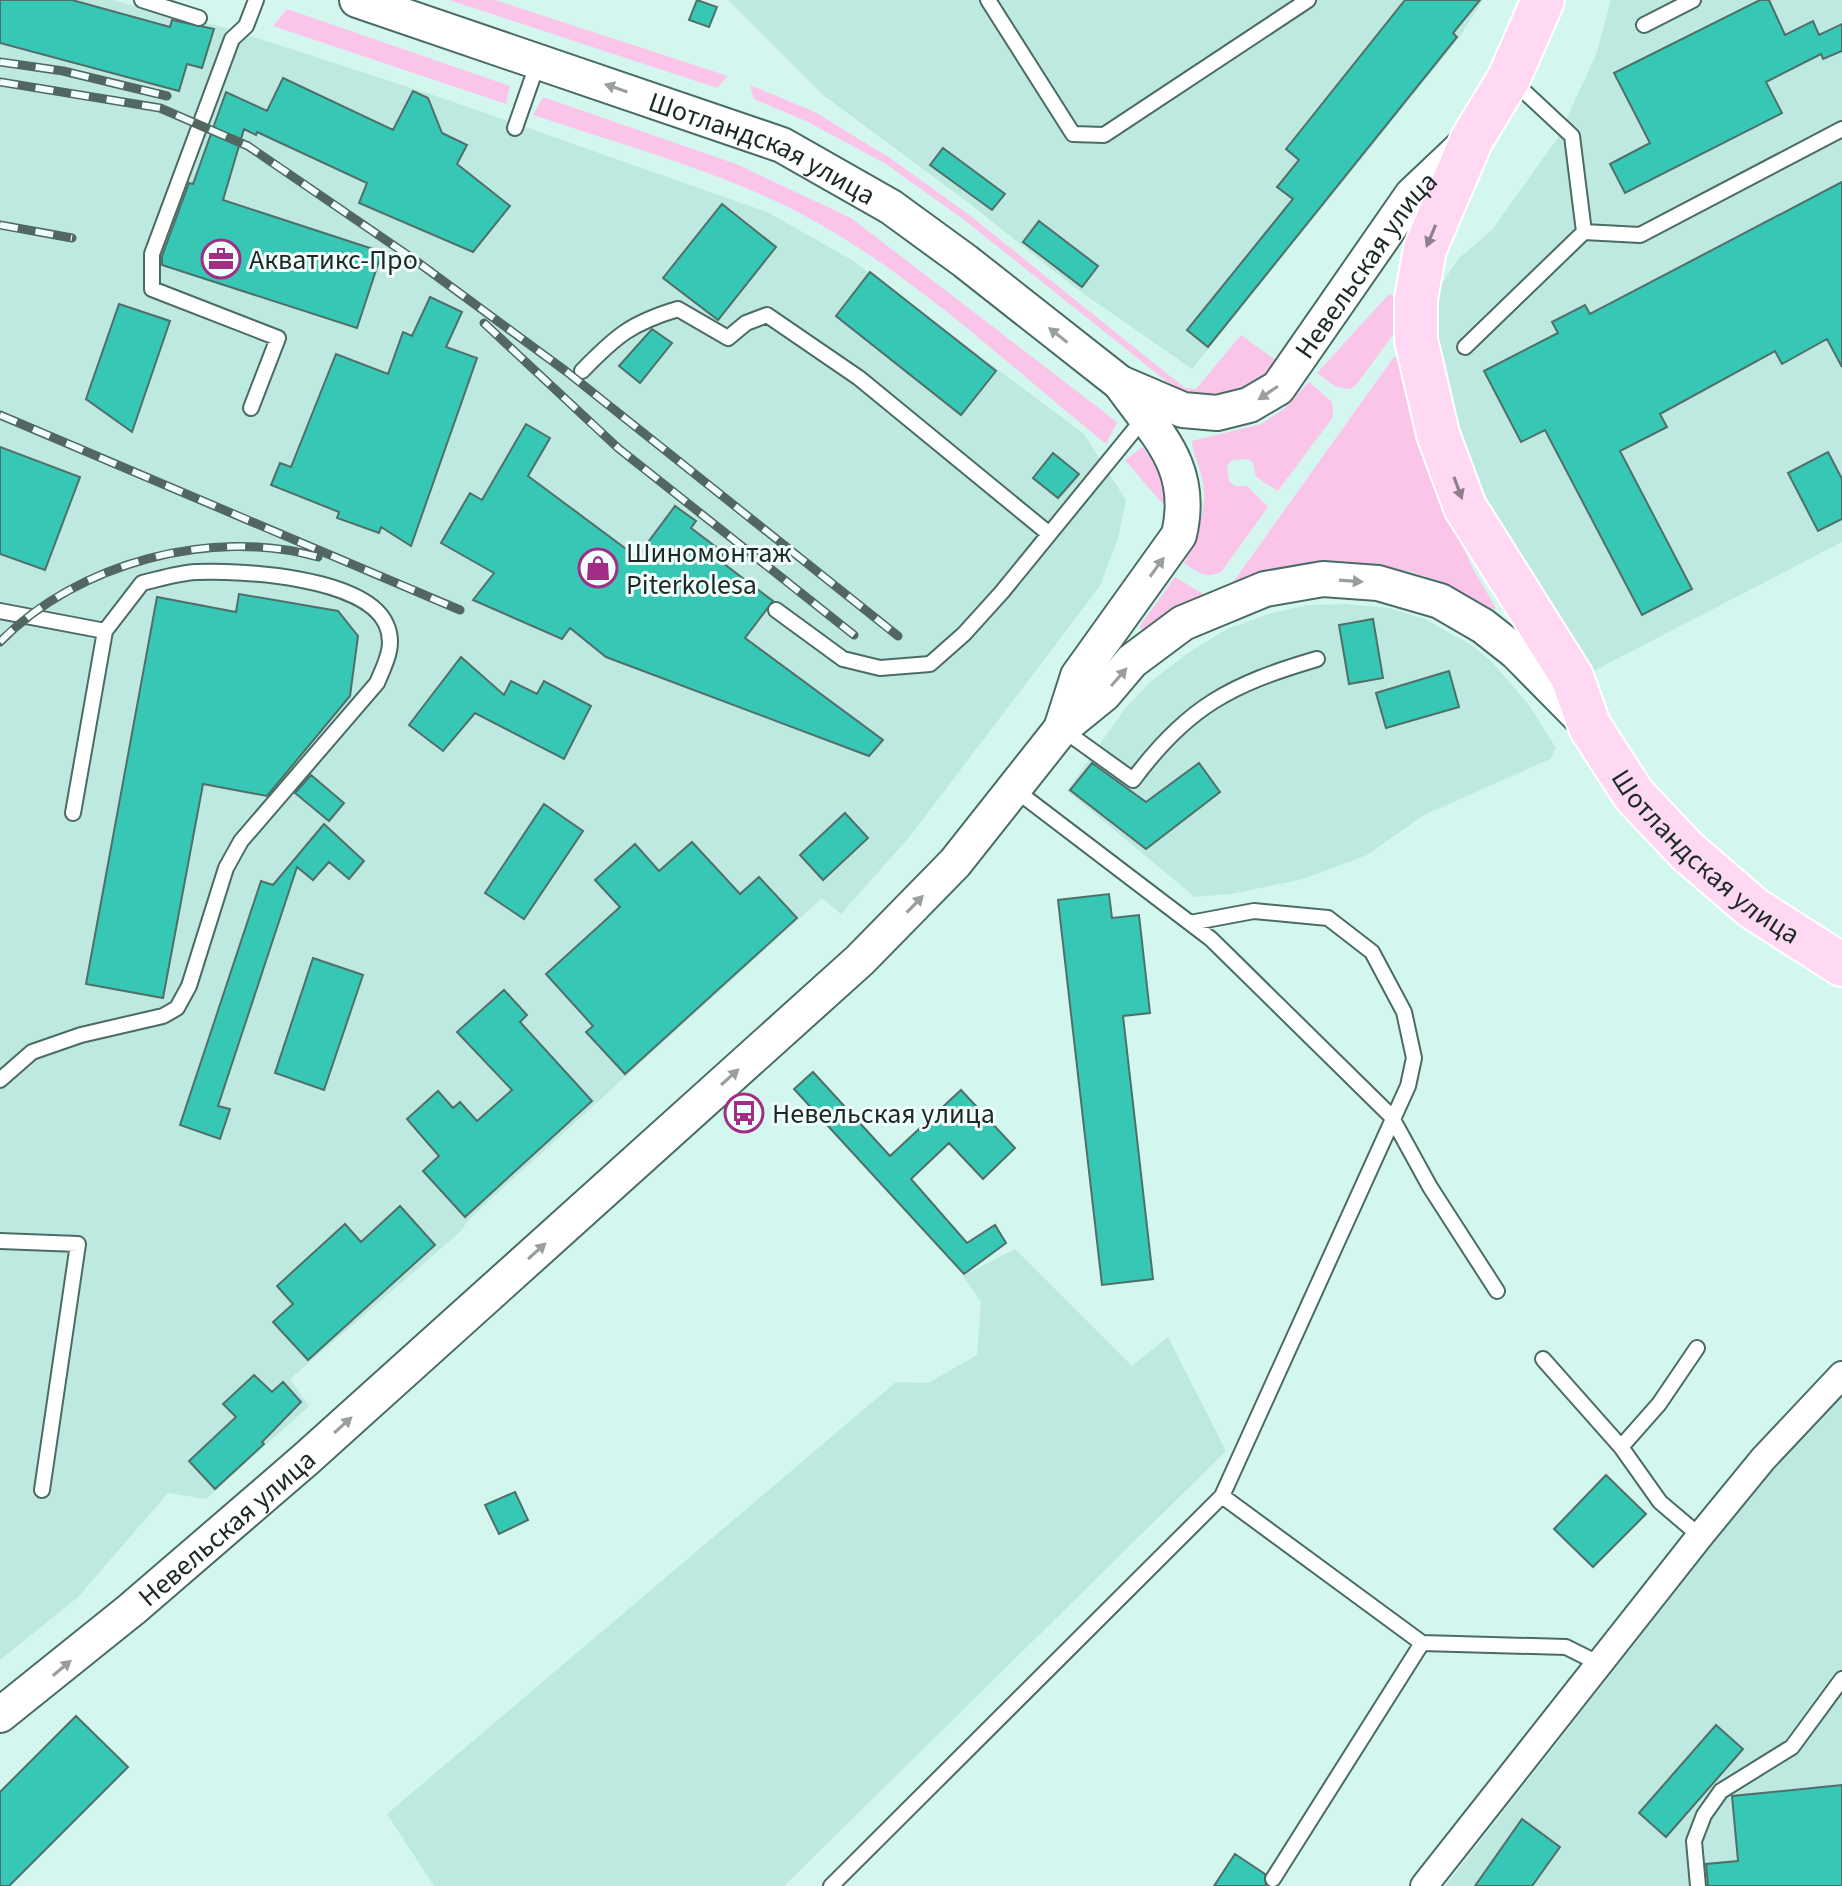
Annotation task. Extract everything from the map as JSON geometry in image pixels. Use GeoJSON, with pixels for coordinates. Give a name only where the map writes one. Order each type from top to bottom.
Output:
{"type":"FeatureCollection","features":[{"type":"Feature","properties":{"kind":"main road","name":"Невельская улица"},"geometry":{"type":"LineString","coordinates":[[1472,139],[1509,78],[1543,0]]}},
{"type":"Feature","properties":{"kind":"main road","name":"Шотландская улица"},"geometry":{"type":"LineString","coordinates":[[1472,139],[1425,249],[1416,299],[1416,340],[1424,382],[1438,434],[1465,507],[1572,677],[1590,727],[1634,795],[1687,851],[1753,908],[1842,965]]}},
{"type":"Feature","properties":{"kind":"street","name":"Шотландская улица"},"geometry":{"type":"LineString","coordinates":[[357,0],[782,145],[891,207],[1120,383]]}},
{"type":"Feature","properties":{"kind":"street","name":"Невельская улица"},"geometry":{"type":"LineString","coordinates":[[1120,383],[1183,410],[1217,413],[1249,405],[1278,388],[1412,195],[1472,139]]}},
{"type":"Feature","properties":{"kind":"street"},"geometry":{"type":"LineString","coordinates":[[1061,729],[1078,676],[1179,535],[1186,507],[1184,484],[1165,443],[1120,383]]}},
{"type":"Feature","properties":{"kind":"street"},"geometry":{"type":"LineString","coordinates":[[1061,729],[1104,694],[1132,661],[1183,623],[1265,589],[1323,579],[1378,583],[1440,601],[1483,626],[1516,652],[1590,727]]}},
{"type":"Feature","properties":{"kind":"street","name":"Невельская улица"},"geometry":{"type":"LineString","coordinates":[[0,1715],[132,1609],[295,1468],[848,971],[955,863],[1061,729]]}},
{"type":"Feature","properties":{"kind":"street"},"geometry":{"type":"LineString","coordinates":[[1424,1886],[1700,1536],[1763,1459],[1842,1375]]}},
{"type":"Feature","properties":{"kind":"lane"},"geometry":{"type":"LineString","coordinates":[[142,0],[199,18]]}},
{"type":"Feature","properties":{"kind":"lane"},"geometry":{"type":"LineString","coordinates":[[251,408],[278,338],[152,289],[152,254],[232,39],[246,26],[256,0]]}},
{"type":"Feature","properties":{"kind":"lane"},"geometry":{"type":"LineString","coordinates":[[988,0],[1073,134],[1104,135],[1308,0]]}},
{"type":"Feature","properties":{"kind":"lane"},"geometry":{"type":"LineString","coordinates":[[1644,25],[1693,0]]}},
{"type":"Feature","properties":{"kind":"lane"},"geometry":{"type":"LineString","coordinates":[[515,128],[538,61]]}},
{"type":"Feature","properties":{"kind":"lane"},"geometry":{"type":"LineString","coordinates":[[1509,78],[1572,136],[1584,232]]}},
{"type":"Feature","properties":{"kind":"lane"},"geometry":{"type":"LineString","coordinates":[[1465,347],[1584,232],[1640,235],[1842,129]]}},
{"type":"Feature","properties":{"kind":"lane"},"geometry":{"type":"LineString","coordinates":[[582,371],[608,344],[639,320],[678,309],[728,338],[746,323],[767,315],[859,378],[1048,533]]}},
{"type":"Feature","properties":{"kind":"lane"},"geometry":{"type":"LineString","coordinates":[[776,610],[843,659],[880,668],[930,664],[974,624],[1144,418]]}},
{"type":"Feature","properties":{"kind":"lane"},"geometry":{"type":"LineString","coordinates":[[0,1080],[32,1052],[81,1035],[163,1016],[177,1008],[189,986],[226,868],[241,841],[377,683],[390,652],[386,624],[365,600],[322,586],[250,571],[193,572],[142,583],[105,631],[73,813]]}},
{"type":"Feature","properties":{"kind":"lane"},"geometry":{"type":"LineString","coordinates":[[0,611],[105,631]]}},
{"type":"Feature","properties":{"kind":"lane"},"geometry":{"type":"LineString","coordinates":[[1061,729],[1133,780],[1160,743],[1217,696],[1259,676],[1317,659]]}},
{"type":"Feature","properties":{"kind":"lane"},"geometry":{"type":"LineString","coordinates":[[1014,789],[1190,923],[1391,1116],[1430,1187],[1497,1291]]}},
{"type":"Feature","properties":{"kind":"lane"},"geometry":{"type":"LineString","coordinates":[[831,1886],[1222,1496],[1391,1116],[1408,1086],[1414,1058],[1404,1012],[1372,952],[1328,918],[1254,911],[1190,923]]}},
{"type":"Feature","properties":{"kind":"lane"},"geometry":{"type":"LineString","coordinates":[[0,1241],[78,1244],[42,1490]]}},
{"type":"Feature","properties":{"kind":"lane"},"geometry":{"type":"LineString","coordinates":[[1621,1447],[1659,1404],[1697,1348]]}},
{"type":"Feature","properties":{"kind":"lane"},"geometry":{"type":"LineString","coordinates":[[1543,1359],[1621,1447],[1660,1502],[1700,1536]]}},
{"type":"Feature","properties":{"kind":"lane"},"geometry":{"type":"LineString","coordinates":[[1222,1496],[1422,1643],[1566,1647],[1598,1663]]}},
{"type":"Feature","properties":{"kind":"lane"},"geometry":{"type":"LineString","coordinates":[[1273,1879],[1422,1643]]}},
{"type":"Feature","properties":{"kind":"lane"},"geometry":{"type":"LineString","coordinates":[[1698,1886],[1694,1841],[1704,1815],[1721,1791],[1792,1747],[1842,1679]]}},
{"type":"Feature","properties":{"kind":"shaded area"},"geometry":{"type":"Polygon","coordinates":[[[0,0],[112,0],[223,27],[445,99],[767,212],[852,260],[1084,434],[1126,500],[1118,538],[1100,586],[911,835],[841,914],[822,898],[470,1218],[460,1232],[290,1379],[309,1406],[206,1499],[168,1493],[78,1597],[0,1660],[0,0]]]}},
{"type":"Feature","properties":{"kind":"shaded area"},"geometry":{"type":"Polygon","coordinates":[[[449,0],[495,0],[728,76],[717,88],[449,0]]]}},
{"type":"Feature","properties":{"kind":"shaded area"},"geometry":{"type":"Polygon","coordinates":[[[728,0],[1483,0],[1459,38],[1192,369],[1074,287],[970,204],[823,95],[728,0]]]}},
{"type":"Feature","properties":{"kind":"shaded area"},"geometry":{"type":"Polygon","coordinates":[[[1611,0],[1842,0],[1842,542],[1588,674],[1476,480],[1435,349],[1436,312],[1440,287],[1458,259],[1492,230],[1557,139],[1596,55],[1611,0]]]}},
{"type":"Feature","properties":{"kind":"shaded area"},"geometry":{"type":"Polygon","coordinates":[[[287,9],[510,86],[506,104],[273,26],[287,9]]]}},
{"type":"Feature","properties":{"kind":"shaded area"},"geometry":{"type":"Polygon","coordinates":[[[750,85],[815,112],[890,158],[968,214],[1185,388],[1196,389],[1241,335],[1277,361],[1257,381],[1231,393],[1203,396],[1175,388],[963,219],[886,164],[808,122],[754,99],[750,85]]]}},
{"type":"Feature","properties":{"kind":"shaded area"},"geometry":{"type":"Polygon","coordinates":[[[543,97],[736,164],[851,218],[1117,422],[1106,444],[954,317],[832,231],[790,208],[728,181],[533,115],[543,97]]]}},
{"type":"Feature","properties":{"kind":"shaded area"},"geometry":{"type":"Polygon","coordinates":[[[1389,294],[1395,296],[1394,333],[1357,384],[1351,389],[1336,387],[1317,373],[1389,294]]]}},
{"type":"Feature","properties":{"kind":"shaded area"},"geometry":{"type":"Polygon","coordinates":[[[1397,357],[1432,480],[1474,571],[1496,608],[1493,610],[1450,586],[1424,576],[1369,565],[1314,565],[1233,582],[1393,358],[1397,357]]]}},
{"type":"Feature","properties":{"kind":"shaded area"},"geometry":{"type":"Polygon","coordinates":[[[1309,382],[1332,402],[1333,417],[1278,491],[1256,477],[1253,463],[1248,459],[1232,460],[1227,466],[1229,481],[1235,486],[1247,486],[1268,507],[1222,571],[1207,575],[1193,569],[1184,563],[1203,511],[1204,489],[1192,441],[1261,424],[1284,409],[1309,382]]]}},
{"type":"Feature","properties":{"kind":"shaded area"},"geometry":{"type":"Polygon","coordinates":[[[1143,447],[1164,476],[1166,508],[1125,460],[1143,447]]]}},
{"type":"Feature","properties":{"kind":"shaded area"},"geometry":{"type":"Polygon","coordinates":[[[1175,577],[1203,594],[1141,630],[1140,626],[1175,577]]]}},
{"type":"Feature","properties":{"kind":"shaded area"},"geometry":{"type":"Polygon","coordinates":[[[1347,604],[1389,608],[1425,619],[1471,645],[1491,661],[1529,705],[1556,748],[1550,759],[1424,815],[1367,855],[1303,879],[1231,894],[1195,897],[1067,791],[1124,710],[1149,683],[1188,653],[1227,629],[1272,613],[1308,605],[1347,604]]]}},
{"type":"Feature","properties":{"kind":"shaded area"},"geometry":{"type":"Polygon","coordinates":[[[1015,1249],[1132,1366],[1168,1337],[1226,1451],[784,1886],[434,1886],[387,1814],[896,1382],[928,1383],[977,1355],[981,1302],[963,1276],[1015,1249]]]}},
{"type":"Feature","properties":{"kind":"shaded area"},"geometry":{"type":"Polygon","coordinates":[[[1842,1390],[1842,1886],[1445,1886],[1795,1439],[1842,1390]]]}},
{"type":"Feature","properties":{"kind":"building"},"geometry":{"type":"Polygon","coordinates":[[[0,0],[72,0],[170,27],[172,20],[214,29],[202,68],[187,64],[179,91],[0,43],[0,0]]]}},
{"type":"Feature","properties":{"kind":"building"},"geometry":{"type":"Polygon","coordinates":[[[697,0],[717,7],[709,27],[689,20],[697,0]]]}},
{"type":"Feature","properties":{"kind":"building"},"geometry":{"type":"Polygon","coordinates":[[[1405,0],[1480,0],[1453,33],[1457,37],[1208,347],[1187,330],[1293,199],[1277,187],[1299,160],[1286,149],[1405,0]]]}},
{"type":"Feature","properties":{"kind":"building"},"geometry":{"type":"Polygon","coordinates":[[[1760,0],[1769,0],[1785,35],[1813,21],[1819,35],[1842,24],[1842,51],[1823,59],[1821,54],[1766,82],[1782,113],[1625,193],[1610,164],[1650,143],[1614,73],[1760,0]]]}},
{"type":"Feature","properties":{"kind":"building"},"geometry":{"type":"Polygon","coordinates":[[[283,78],[393,130],[413,91],[428,98],[442,133],[467,145],[457,164],[510,206],[473,252],[359,203],[367,183],[257,132],[256,135],[244,129],[223,200],[382,252],[357,328],[162,265],[162,256],[189,183],[193,184],[226,92],[267,111],[283,78]]]}},
{"type":"Feature","properties":{"kind":"building"},"geometry":{"type":"Polygon","coordinates":[[[943,148],[1005,194],[992,210],[930,165],[943,148]]]}},
{"type":"Feature","properties":{"kind":"building"},"geometry":{"type":"Polygon","coordinates":[[[1842,182],[1842,367],[1827,339],[1782,364],[1775,351],[1660,414],[1667,427],[1620,451],[1692,589],[1642,615],[1545,430],[1521,442],[1484,371],[1558,333],[1552,322],[1585,305],[1590,314],[1842,182]]]}},
{"type":"Feature","properties":{"kind":"building"},"geometry":{"type":"Polygon","coordinates":[[[722,204],[776,247],[718,320],[663,278],[722,204]]]}},
{"type":"Feature","properties":{"kind":"building"},"geometry":{"type":"Polygon","coordinates":[[[1039,221],[1098,266],[1082,287],[1023,242],[1039,221]]]}},
{"type":"Feature","properties":{"kind":"building"},"geometry":{"type":"Polygon","coordinates":[[[870,272],[996,371],[961,415],[836,316],[870,272]]]}},
{"type":"Feature","properties":{"kind":"building"},"geometry":{"type":"Polygon","coordinates":[[[430,297],[462,312],[446,347],[477,358],[411,546],[381,527],[379,533],[337,518],[339,512],[271,485],[280,463],[291,467],[336,354],[388,374],[403,332],[412,336],[430,297]]]}},
{"type":"Feature","properties":{"kind":"building"},"geometry":{"type":"Polygon","coordinates":[[[119,304],[170,321],[132,432],[86,399],[119,304]]]}},
{"type":"Feature","properties":{"kind":"building"},"geometry":{"type":"Polygon","coordinates":[[[652,329],[672,343],[640,383],[619,366],[652,329]]]}},
{"type":"Feature","properties":{"kind":"building"},"geometry":{"type":"Polygon","coordinates":[[[526,424],[550,438],[528,476],[637,557],[675,506],[696,521],[691,528],[724,553],[719,560],[773,601],[745,638],[883,740],[869,756],[606,657],[570,628],[562,639],[473,600],[494,573],[441,543],[470,493],[482,500],[526,424]]]}},
{"type":"Feature","properties":{"kind":"building"},"geometry":{"type":"Polygon","coordinates":[[[0,447],[80,477],[45,570],[0,554],[0,447]]]}},
{"type":"Feature","properties":{"kind":"building"},"geometry":{"type":"Polygon","coordinates":[[[1828,452],[1842,479],[1842,519],[1818,531],[1788,473],[1828,452]]]}},
{"type":"Feature","properties":{"kind":"building"},"geometry":{"type":"Polygon","coordinates":[[[1053,453],[1079,474],[1058,498],[1033,478],[1053,453]]]}},
{"type":"Feature","properties":{"kind":"building"},"geometry":{"type":"Polygon","coordinates":[[[239,594],[338,611],[358,636],[350,696],[267,796],[203,784],[163,998],[86,984],[157,597],[236,612],[239,594]]]}},
{"type":"Feature","properties":{"kind":"building"},"geometry":{"type":"Polygon","coordinates":[[[1373,619],[1383,678],[1349,684],[1339,625],[1373,619]]]}},
{"type":"Feature","properties":{"kind":"building"},"geometry":{"type":"Polygon","coordinates":[[[461,657],[504,695],[511,681],[537,694],[544,681],[591,706],[564,759],[475,713],[443,751],[409,725],[461,657]]]}},
{"type":"Feature","properties":{"kind":"building"},"geometry":{"type":"Polygon","coordinates":[[[1449,671],[1459,707],[1386,728],[1376,693],[1449,671]]]}},
{"type":"Feature","properties":{"kind":"building"},"geometry":{"type":"Polygon","coordinates":[[[1092,763],[1146,802],[1199,763],[1220,792],[1146,849],[1070,790],[1092,763]]]}},
{"type":"Feature","properties":{"kind":"building"},"geometry":{"type":"Polygon","coordinates":[[[311,775],[344,803],[329,821],[295,793],[311,775]]]}},
{"type":"Feature","properties":{"kind":"building"},"geometry":{"type":"Polygon","coordinates":[[[544,804],[583,831],[524,919],[485,893],[544,804]]]}},
{"type":"Feature","properties":{"kind":"building"},"geometry":{"type":"Polygon","coordinates":[[[845,813],[868,838],[823,880],[800,855],[845,813]]]}},
{"type":"Feature","properties":{"kind":"building"},"geometry":{"type":"Polygon","coordinates":[[[324,824],[364,861],[349,879],[329,862],[313,880],[297,867],[218,1106],[230,1109],[220,1139],[180,1125],[261,881],[273,885],[324,824]]]}},
{"type":"Feature","properties":{"kind":"building"},"geometry":{"type":"Polygon","coordinates":[[[692,842],[740,894],[759,877],[797,918],[625,1074],[586,1032],[593,1026],[546,974],[620,907],[595,880],[635,844],[659,871],[692,842]]]}},
{"type":"Feature","properties":{"kind":"building"},"geometry":{"type":"Polygon","coordinates":[[[1109,894],[1112,918],[1139,915],[1150,1013],[1123,1016],[1153,1279],[1102,1285],[1058,900],[1109,894]]]}},
{"type":"Feature","properties":{"kind":"building"},"geometry":{"type":"Polygon","coordinates":[[[313,958],[363,975],[324,1090],[275,1073],[313,958]]]}},
{"type":"Feature","properties":{"kind":"building"},"geometry":{"type":"Polygon","coordinates":[[[504,990],[527,1015],[520,1022],[592,1101],[465,1217],[423,1171],[439,1156],[407,1119],[438,1091],[453,1108],[460,1102],[477,1121],[512,1090],[457,1032],[504,990]]]}},
{"type":"Feature","properties":{"kind":"building"},"geometry":{"type":"Polygon","coordinates":[[[813,1072],[890,1156],[961,1090],[1015,1148],[983,1179],[949,1143],[911,1179],[967,1243],[995,1225],[1006,1243],[964,1274],[794,1089],[813,1072]]]}},
{"type":"Feature","properties":{"kind":"building"},"geometry":{"type":"Polygon","coordinates":[[[400,1206],[435,1245],[308,1360],[273,1322],[293,1304],[277,1286],[345,1224],[361,1242],[400,1206]]]}},
{"type":"Feature","properties":{"kind":"building"},"geometry":{"type":"Polygon","coordinates":[[[254,1375],[272,1392],[283,1382],[301,1402],[262,1442],[264,1444],[215,1489],[189,1461],[236,1417],[223,1404],[254,1375]]]}},
{"type":"Feature","properties":{"kind":"building"},"geometry":{"type":"Polygon","coordinates":[[[1606,1475],[1646,1514],[1593,1567],[1554,1529],[1606,1475]]]}},
{"type":"Feature","properties":{"kind":"building"},"geometry":{"type":"Polygon","coordinates":[[[515,1492],[528,1520],[499,1534],[485,1505],[515,1492]]]}},
{"type":"Feature","properties":{"kind":"building"},"geometry":{"type":"Polygon","coordinates":[[[76,1716],[128,1767],[9,1886],[0,1886],[0,1792],[76,1716]]]}},
{"type":"Feature","properties":{"kind":"building"},"geometry":{"type":"Polygon","coordinates":[[[1716,1725],[1743,1749],[1666,1837],[1639,1813],[1716,1725]]]}},
{"type":"Feature","properties":{"kind":"building"},"geometry":{"type":"Polygon","coordinates":[[[1842,1785],[1842,1886],[1708,1886],[1706,1864],[1738,1861],[1732,1796],[1842,1785]]]}},
{"type":"Feature","properties":{"kind":"building"},"geometry":{"type":"Polygon","coordinates":[[[1522,1819],[1560,1847],[1532,1886],[1475,1886],[1522,1819]]]}},
{"type":"Feature","properties":{"kind":"building"},"geometry":{"type":"Polygon","coordinates":[[[1235,1854],[1265,1874],[1266,1886],[1214,1886],[1235,1854]]]}},
{"type":"Feature","properties":{"kind":"railway"},"geometry":{"type":"LineString","coordinates":[[0,62],[63,71],[167,96]]}},
{"type":"Feature","properties":{"kind":"railway"},"geometry":{"type":"LineString","coordinates":[[0,82],[160,108],[248,146],[412,258],[567,372],[898,636]]}},
{"type":"Feature","properties":{"kind":"railway"},"geometry":{"type":"LineString","coordinates":[[0,225],[72,238]]}},
{"type":"Feature","properties":{"kind":"railway"},"geometry":{"type":"LineString","coordinates":[[484,323],[618,448],[854,635]]}},
{"type":"Feature","properties":{"kind":"railway"},"geometry":{"type":"LineString","coordinates":[[0,415],[460,610]]}},
{"type":"Feature","properties":{"kind":"railway"},"geometry":{"type":"LineString","coordinates":[[0,642],[31,614],[67,591],[107,572],[148,559],[191,550],[234,547],[277,549],[318,557]]}},
{"type":"Feature","properties":{"kind":"place","name":"Акватикс-Про"},"geometry":{"type":"Point","coordinates":[221,259]}},
{"type":"Feature","properties":{"kind":"place","name":"Шиномонтаж Piterkolesa"},"geometry":{"type":"Point","coordinates":[598,568]}},
{"type":"Feature","properties":{"kind":"place","name":"Невельская улица"},"geometry":{"type":"Point","coordinates":[744,1113]}}]}
